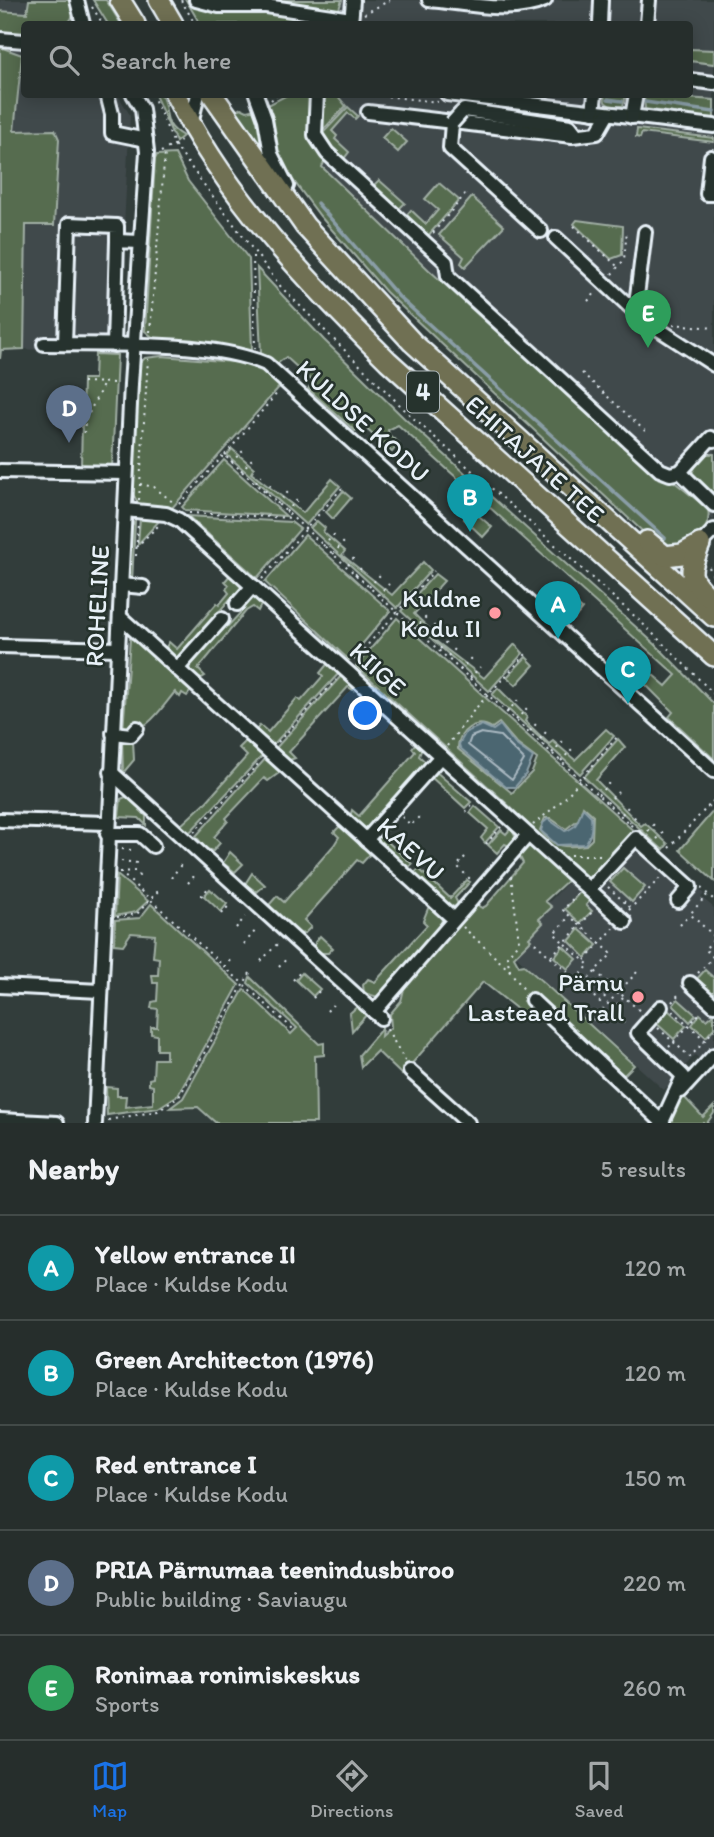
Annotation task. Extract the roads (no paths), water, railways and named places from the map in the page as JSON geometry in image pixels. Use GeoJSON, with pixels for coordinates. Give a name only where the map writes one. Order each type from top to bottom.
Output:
{"type":"FeatureCollection","features":[{"type":"Feature","properties":{"kind":"highway"},"geometry":{"type":"LineString","coordinates":[[120,0],[133,21]]}},
{"type":"Feature","properties":{"kind":"highway"},"geometry":{"type":"LineString","coordinates":[[160,1],[171,21]]}},
{"type":"Feature","properties":{"kind":"highway","name":"EHITAJATE TEE"},"geometry":{"type":"LineString","coordinates":[[177,98],[191,126],[260,223],[341,314],[388,361],[713,657]]}},
{"type":"Feature","properties":{"kind":"highway","name":"EHITAJATE TEE"},"geometry":{"type":"LineString","coordinates":[[207,98],[305,226],[412,342],[714,617]]}},
{"type":"Feature","properties":{"kind":"highway"},"geometry":{"type":"LineString","coordinates":[[594,508],[615,514],[665,556],[682,555],[707,537]]}},
{"type":"Feature","properties":{"kind":"highway"},"geometry":{"type":"LineString","coordinates":[[707,537],[690,569],[694,583],[714,602]]}},
{"type":"Feature","properties":{"kind":"street"},"geometry":{"type":"LineString","coordinates":[[77,0],[82,21]]}},
{"type":"Feature","properties":{"kind":"street"},"geometry":{"type":"LineString","coordinates":[[196,0],[219,6],[266,6],[354,20],[353,0]]}},
{"type":"Feature","properties":{"kind":"street"},"geometry":{"type":"LineString","coordinates":[[429,0],[513,7],[534,5],[545,0]]}},
{"type":"Feature","properties":{"kind":"street"},"geometry":{"type":"LineString","coordinates":[[600,21],[601,0]]}},
{"type":"Feature","properties":{"kind":"street"},"geometry":{"type":"LineString","coordinates":[[647,21],[649,0]]}},
{"type":"Feature","properties":{"kind":"street"},"geometry":{"type":"LineString","coordinates":[[0,39],[21,41]]}},
{"type":"Feature","properties":{"kind":"street"},"geometry":{"type":"LineString","coordinates":[[693,80],[714,83]]}},
{"type":"Feature","properties":{"kind":"street"},"geometry":{"type":"LineString","coordinates":[[108,98],[112,114],[112,134],[146,141]]}},
{"type":"Feature","properties":{"kind":"street","name":"ROHELINE"},"geometry":{"type":"LineString","coordinates":[[99,1122],[100,991],[146,141],[142,109],[135,98]]}},
{"type":"Feature","properties":{"kind":"street"},"geometry":{"type":"LineString","coordinates":[[191,126],[204,98]]}},
{"type":"Feature","properties":{"kind":"street"},"geometry":{"type":"LineString","coordinates":[[257,98],[265,119],[271,154],[283,181],[305,211],[305,226]]}},
{"type":"Feature","properties":{"kind":"street"},"geometry":{"type":"LineString","coordinates":[[317,98],[314,126],[319,143],[446,261],[448,276],[660,470],[670,474],[680,472],[713,437]]}},
{"type":"Feature","properties":{"kind":"street"},"geometry":{"type":"LineString","coordinates":[[484,98],[714,126]]}},
{"type":"Feature","properties":{"kind":"street"},"geometry":{"type":"LineString","coordinates":[[593,112],[594,98]]}},
{"type":"Feature","properties":{"kind":"street"},"geometry":{"type":"LineString","coordinates":[[632,117],[635,98]]}},
{"type":"Feature","properties":{"kind":"street"},"geometry":{"type":"LineString","coordinates":[[541,231],[450,148],[457,118],[464,110],[570,125],[577,135]]}},
{"type":"Feature","properties":{"kind":"street"},"geometry":{"type":"LineString","coordinates":[[368,112],[577,135],[597,133],[608,114]]}},
{"type":"Feature","properties":{"kind":"street"},"geometry":{"type":"LineString","coordinates":[[711,157],[707,194],[714,194]]}},
{"type":"Feature","properties":{"kind":"street"},"geometry":{"type":"LineString","coordinates":[[65,344],[69,224],[117,226],[114,345]]}},
{"type":"Feature","properties":{"kind":"street"},"geometry":{"type":"LineString","coordinates":[[635,312],[645,232]]}},
{"type":"Feature","properties":{"kind":"street"},"geometry":{"type":"LineString","coordinates":[[556,238],[635,312],[714,365]]}},
{"type":"Feature","properties":{"kind":"street"},"geometry":{"type":"LineString","coordinates":[[117,241],[140,242]]}},
{"type":"Feature","properties":{"kind":"street","name":"KULDSE KODU"},"geometry":{"type":"LineString","coordinates":[[44,344],[149,346],[232,353],[266,364],[714,771]]}},
{"type":"Feature","properties":{"kind":"street"},"geometry":{"type":"LineString","coordinates":[[0,471],[126,473]]}},
{"type":"Feature","properties":{"kind":"street"},"geometry":{"type":"LineString","coordinates":[[680,472],[714,505]]}},
{"type":"Feature","properties":{"kind":"street","name":"KIIGE"},"geometry":{"type":"LineString","coordinates":[[125,510],[174,510],[179,520],[344,671],[551,855],[585,890],[623,920]]}},
{"type":"Feature","properties":{"kind":"street"},"geometry":{"type":"LineString","coordinates":[[121,585],[143,587]]}},
{"type":"Feature","properties":{"kind":"street"},"geometry":{"type":"LineString","coordinates":[[237,604],[253,587]]}},
{"type":"Feature","properties":{"kind":"street","name":"KAEVU"},"geometry":{"type":"LineString","coordinates":[[120,617],[454,919]]}},
{"type":"Feature","properties":{"kind":"street"},"geometry":{"type":"LineString","coordinates":[[177,669],[222,619]]}},
{"type":"Feature","properties":{"kind":"street"},"geometry":{"type":"LineString","coordinates":[[0,646],[118,649]]}},
{"type":"Feature","properties":{"kind":"street"},"geometry":{"type":"LineString","coordinates":[[113,733],[131,735],[136,728]]}},
{"type":"Feature","properties":{"kind":"street"},"geometry":{"type":"LineString","coordinates":[[366,840],[441,756]]}},
{"type":"Feature","properties":{"kind":"street"},"geometry":{"type":"LineString","coordinates":[[111,772],[377,1015],[454,919],[528,835]]}},
{"type":"Feature","properties":{"kind":"street"},"geometry":{"type":"LineString","coordinates":[[0,820],[108,829],[140,835],[153,846]]}},
{"type":"Feature","properties":{"kind":"street"},"geometry":{"type":"LineString","coordinates":[[585,890],[636,838],[690,887],[678,901]]}},
{"type":"Feature","properties":{"kind":"street"},"geometry":{"type":"LineString","coordinates":[[690,983],[710,1005]]}},
{"type":"Feature","properties":{"kind":"street"},"geometry":{"type":"LineString","coordinates":[[0,986],[100,991]]}},
{"type":"Feature","properties":{"kind":"street"},"geometry":{"type":"LineString","coordinates":[[532,1000],[663,1122],[683,1076],[638,1033],[649,1020],[655,1006]]}},
{"type":"Feature","properties":{"kind":"street"},"geometry":{"type":"LineString","coordinates":[[673,1100],[714,1055]]}},
{"type":"Feature","properties":{"kind":"street"},"geometry":{"type":"LineString","coordinates":[[410,1071],[468,1123]]}},
{"type":"Feature","properties":{"kind":"street"},"geometry":{"type":"LineString","coordinates":[[0,1121],[57,1123]]}},
{"type":"Feature","properties":{"kind":"water"},"geometry":{"type":"Polygon","coordinates":[[[482,725],[493,730],[500,725],[515,744],[533,757],[526,774],[515,787],[506,787],[460,748],[459,744],[466,732],[482,725]]]}},
{"type":"Feature","properties":{"kind":"water"},"geometry":{"type":"Polygon","coordinates":[[[583,808],[591,816],[590,834],[585,844],[557,845],[541,831],[543,823],[548,819],[565,831],[570,829],[576,824],[583,808]]]}},
{"type":"Feature","properties":{"kind":"waterway"},"geometry":{"type":"LineString","coordinates":[[608,99],[622,101]]}},
{"type":"Feature","properties":{"kind":"waterway"},"geometry":{"type":"LineString","coordinates":[[645,102],[714,112]]}},
{"type":"Feature","properties":{"kind":"waterway"},"geometry":{"type":"LineString","coordinates":[[317,203],[399,297],[665,538]]}},
{"type":"Feature","properties":{"kind":"place","name":"Ronimaa ronimiskeskus"},"geometry":{"type":"Point","coordinates":[648,348]}},
{"type":"Feature","properties":{"kind":"place","name":"PRIA Pärnumaa teenindusbüroo"},"geometry":{"type":"Point","coordinates":[69,443]}},
{"type":"Feature","properties":{"kind":"place","name":"Green Architecton (1976)"},"geometry":{"type":"Point","coordinates":[470,532]}},
{"type":"Feature","properties":{"kind":"place","name":"Kuldne Kodu II"},"geometry":{"type":"Point","coordinates":[495,613]}},
{"type":"Feature","properties":{"kind":"place","name":"Yellow entrance II"},"geometry":{"type":"Point","coordinates":[558,639]}},
{"type":"Feature","properties":{"kind":"place","name":"Red entrance I"},"geometry":{"type":"Point","coordinates":[628,704]}},
{"type":"Feature","properties":{"kind":"place","name":"Pärnu Lasteaed Trall"},"geometry":{"type":"Point","coordinates":[638,997]}}]}
